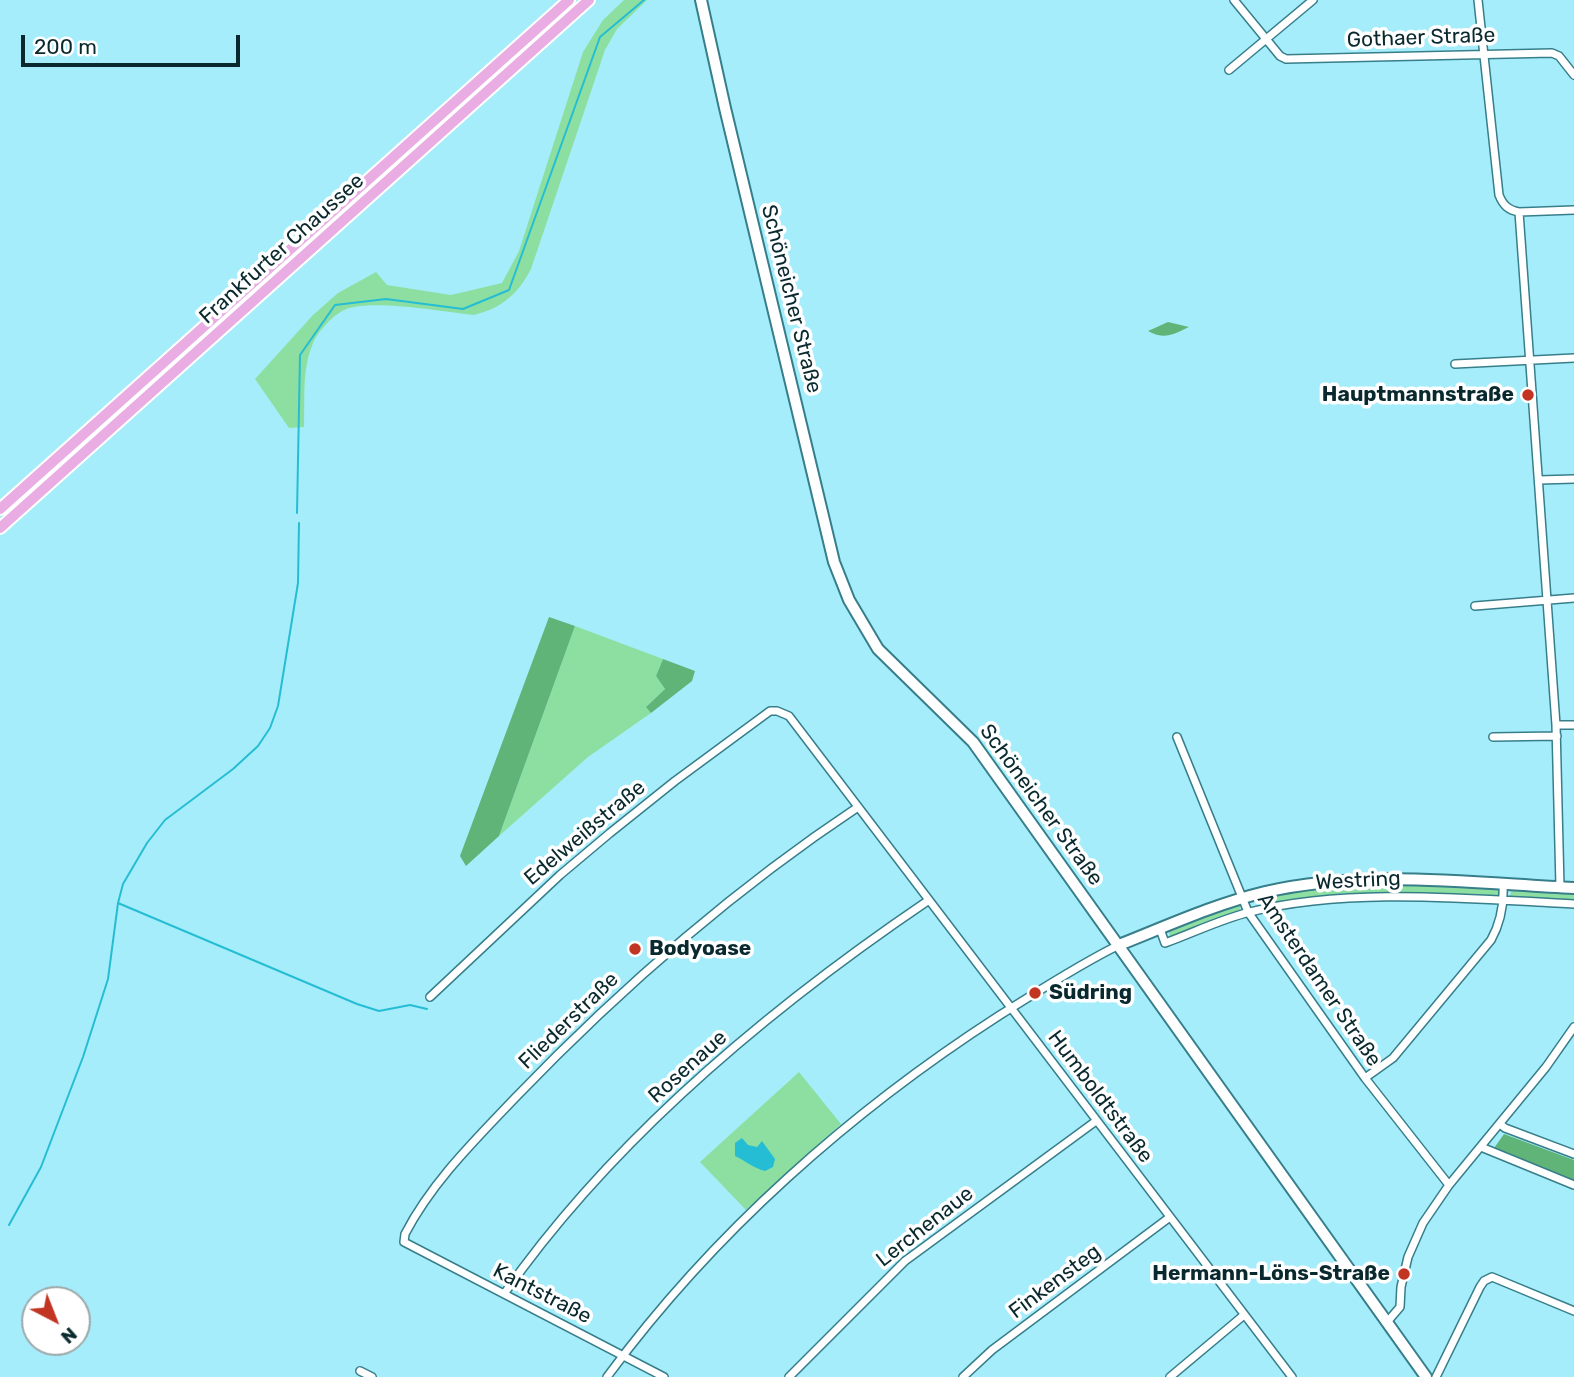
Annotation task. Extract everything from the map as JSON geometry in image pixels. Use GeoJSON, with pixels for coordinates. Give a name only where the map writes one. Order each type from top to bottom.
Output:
{"type":"FeatureCollection","features":[{"type":"Feature","properties":{"kind":"main road","name":"Frankfurter Chaussee"},"geometry":{"type":"LineString","coordinates":[[0,509],[569,0]]}},
{"type":"Feature","properties":{"kind":"main road","name":"Frankfurter Chaussee"},"geometry":{"type":"LineString","coordinates":[[0,528],[589,0]]}},
{"type":"Feature","properties":{"kind":"main road","name":"Schöneicher Straße"},"geometry":{"type":"LineString","coordinates":[[701,0],[834,562],[859,619],[878,649],[973,742],[1426,1377]]}},
{"type":"Feature","properties":{"kind":"main road","name":"Westring"},"geometry":{"type":"LineString","coordinates":[[1119,945],[1243,899],[1284,888],[1366,880],[1574,888]]}},
{"type":"Feature","properties":{"kind":"street","name":"Gothaer Straße"},"geometry":{"type":"LineString","coordinates":[[1234,0],[1280,56],[1286,59],[1552,53],[1559,56],[1574,75]]}},
{"type":"Feature","properties":{"kind":"street"},"geometry":{"type":"LineString","coordinates":[[1229,70],[1313,0]]}},
{"type":"Feature","properties":{"kind":"street"},"geometry":{"type":"LineString","coordinates":[[1478,0],[1499,195],[1507,207],[1518,212],[1574,210]]}},
{"type":"Feature","properties":{"kind":"street"},"geometry":{"type":"LineString","coordinates":[[1518,212],[1557,736],[1560,887]]}},
{"type":"Feature","properties":{"kind":"street"},"geometry":{"type":"LineString","coordinates":[[1455,365],[1574,358]]}},
{"type":"Feature","properties":{"kind":"street"},"geometry":{"type":"LineString","coordinates":[[1539,480],[1574,479]]}},
{"type":"Feature","properties":{"kind":"street"},"geometry":{"type":"LineString","coordinates":[[1475,606],[1574,597]]}},
{"type":"Feature","properties":{"kind":"street","name":"Humboldtstraße"},"geometry":{"type":"LineString","coordinates":[[774,710],[789,716],[1292,1377]]}},
{"type":"Feature","properties":{"kind":"street","name":"Edelweißstraße"},"geometry":{"type":"LineString","coordinates":[[430,997],[560,875],[675,781],[774,710]]}},
{"type":"Feature","properties":{"kind":"street"},"geometry":{"type":"LineString","coordinates":[[1556,725],[1574,724]]}},
{"type":"Feature","properties":{"kind":"street"},"geometry":{"type":"LineString","coordinates":[[1493,737],[1557,736]]}},
{"type":"Feature","properties":{"kind":"street","name":"Amsterdamer Straße"},"geometry":{"type":"LineString","coordinates":[[1177,737],[1248,912],[1365,1079],[1449,1185]]}},
{"type":"Feature","properties":{"kind":"street","name":"Fliederstraße"},"geometry":{"type":"LineString","coordinates":[[404,1242],[411,1222],[433,1190],[556,1056],[672,949],[767,871],[858,807]]}},
{"type":"Feature","properties":{"kind":"street"},"geometry":{"type":"LineString","coordinates":[[1365,1079],[1393,1058],[1478,957],[1499,926],[1504,901],[1503,885]]}},
{"type":"Feature","properties":{"kind":"street","name":"Westring"},"geometry":{"type":"LineString","coordinates":[[1160,929],[1165,943],[1248,912],[1293,904],[1359,898],[1574,904]]}},
{"type":"Feature","properties":{"kind":"street","name":"Rosenaue"},"geometry":{"type":"LineString","coordinates":[[504,1294],[530,1257],[586,1193],[647,1128],[716,1063],[792,1000],[929,900]]}},
{"type":"Feature","properties":{"kind":"street"},"geometry":{"type":"LineString","coordinates":[[607,1377],[684,1283],[735,1229],[811,1158],[920,1069],[1012,1008],[1119,945]]}},
{"type":"Feature","properties":{"kind":"street"},"geometry":{"type":"LineString","coordinates":[[1388,1321],[1400,1307],[1404,1274],[1414,1241],[1423,1223],[1449,1185],[1546,1067],[1574,1027]]}},
{"type":"Feature","properties":{"kind":"street","name":"Lerchenaue"},"geometry":{"type":"LineString","coordinates":[[789,1377],[905,1261],[1096,1121]]}},
{"type":"Feature","properties":{"kind":"street"},"geometry":{"type":"LineString","coordinates":[[1500,1124],[1574,1154]]}},
{"type":"Feature","properties":{"kind":"street"},"geometry":{"type":"LineString","coordinates":[[1481,1147],[1574,1185]]}},
{"type":"Feature","properties":{"kind":"street","name":"Finkensteg"},"geometry":{"type":"LineString","coordinates":[[963,1377],[992,1350],[1170,1217]]}},
{"type":"Feature","properties":{"kind":"street","name":"Kantstraße"},"geometry":{"type":"LineString","coordinates":[[404,1242],[664,1377]]}},
{"type":"Feature","properties":{"kind":"street"},"geometry":{"type":"LineString","coordinates":[[1436,1377],[1480,1287],[1488,1278],[1574,1311]]}},
{"type":"Feature","properties":{"kind":"street"},"geometry":{"type":"LineString","coordinates":[[1170,1377],[1244,1315]]}},
{"type":"Feature","properties":{"kind":"street"},"geometry":{"type":"LineString","coordinates":[[360,1371],[372,1377]]}},
{"type":"Feature","properties":{"kind":"green space"},"geometry":{"type":"Polygon","coordinates":[[[624,0],[647,0],[617,29],[605,50],[531,269],[521,286],[501,304],[474,315],[371,305],[339,313],[321,330],[309,355],[304,427],[289,428],[255,379],[313,315],[338,293],[376,272],[387,285],[451,295],[502,283],[519,251],[583,52],[603,20],[624,0]]]}},
{"type":"Feature","properties":{"kind":"green space"},"geometry":{"type":"Polygon","coordinates":[[[1168,322],[1189,327],[1168,335],[1148,331],[1168,322]]]}},
{"type":"Feature","properties":{"kind":"green space"},"geometry":{"type":"Polygon","coordinates":[[[549,617],[575,626],[499,836],[466,866],[460,856],[549,617]]]}},
{"type":"Feature","properties":{"kind":"green space"},"geometry":{"type":"Polygon","coordinates":[[[575,626],[663,659],[656,676],[665,689],[647,706],[651,713],[588,757],[499,836],[575,626]]]}},
{"type":"Feature","properties":{"kind":"green space"},"geometry":{"type":"Polygon","coordinates":[[[663,659],[695,671],[692,681],[651,713],[646,707],[665,689],[656,676],[663,659]]]}},
{"type":"Feature","properties":{"kind":"green space"},"geometry":{"type":"Polygon","coordinates":[[[1344,883],[1501,889],[1500,898],[1345,893],[1274,905],[1269,895],[1344,883]]]}},
{"type":"Feature","properties":{"kind":"green space"},"geometry":{"type":"Polygon","coordinates":[[[1512,889],[1574,892],[1574,901],[1509,899],[1512,889]]]}},
{"type":"Feature","properties":{"kind":"green space"},"geometry":{"type":"Polygon","coordinates":[[[1241,904],[1240,911],[1170,937],[1168,928],[1241,904]]]}},
{"type":"Feature","properties":{"kind":"green space"},"geometry":{"type":"Polygon","coordinates":[[[799,1072],[841,1124],[746,1210],[700,1162],[799,1072]]]}},
{"type":"Feature","properties":{"kind":"green space"},"geometry":{"type":"Polygon","coordinates":[[[1504,1134],[1574,1160],[1574,1181],[1492,1151],[1504,1134]]]}},
{"type":"Feature","properties":{"kind":"water"},"geometry":{"type":"Polygon","coordinates":[[[742,1138],[748,1145],[757,1147],[762,1141],[775,1159],[773,1167],[765,1171],[735,1156],[735,1143],[742,1138]]]}},
{"type":"Feature","properties":{"kind":"waterway"},"geometry":{"type":"LineString","coordinates":[[297,513],[300,355],[335,305],[386,299],[463,309],[509,290],[600,37],[644,0]]}},
{"type":"Feature","properties":{"kind":"waterway"},"geometry":{"type":"LineString","coordinates":[[9,1225],[41,1167],[83,1057],[108,979],[123,884],[147,843],[165,820],[233,769],[258,746],[270,728],[278,706],[298,583],[299,523]]}},
{"type":"Feature","properties":{"kind":"waterway"},"geometry":{"type":"LineString","coordinates":[[118,903],[357,1004],[379,1011],[410,1005],[427,1009]]}},
{"type":"Feature","properties":{"kind":"place","name":"Hauptmannstraße"},"geometry":{"type":"Point","coordinates":[1528,395]}},
{"type":"Feature","properties":{"kind":"place","name":"Bodyoase"},"geometry":{"type":"Point","coordinates":[635,949]}},
{"type":"Feature","properties":{"kind":"place","name":"Südring"},"geometry":{"type":"Point","coordinates":[1035,993]}},
{"type":"Feature","properties":{"kind":"place","name":"Hermann-Löns-Straße"},"geometry":{"type":"Point","coordinates":[1404,1274]}}]}
